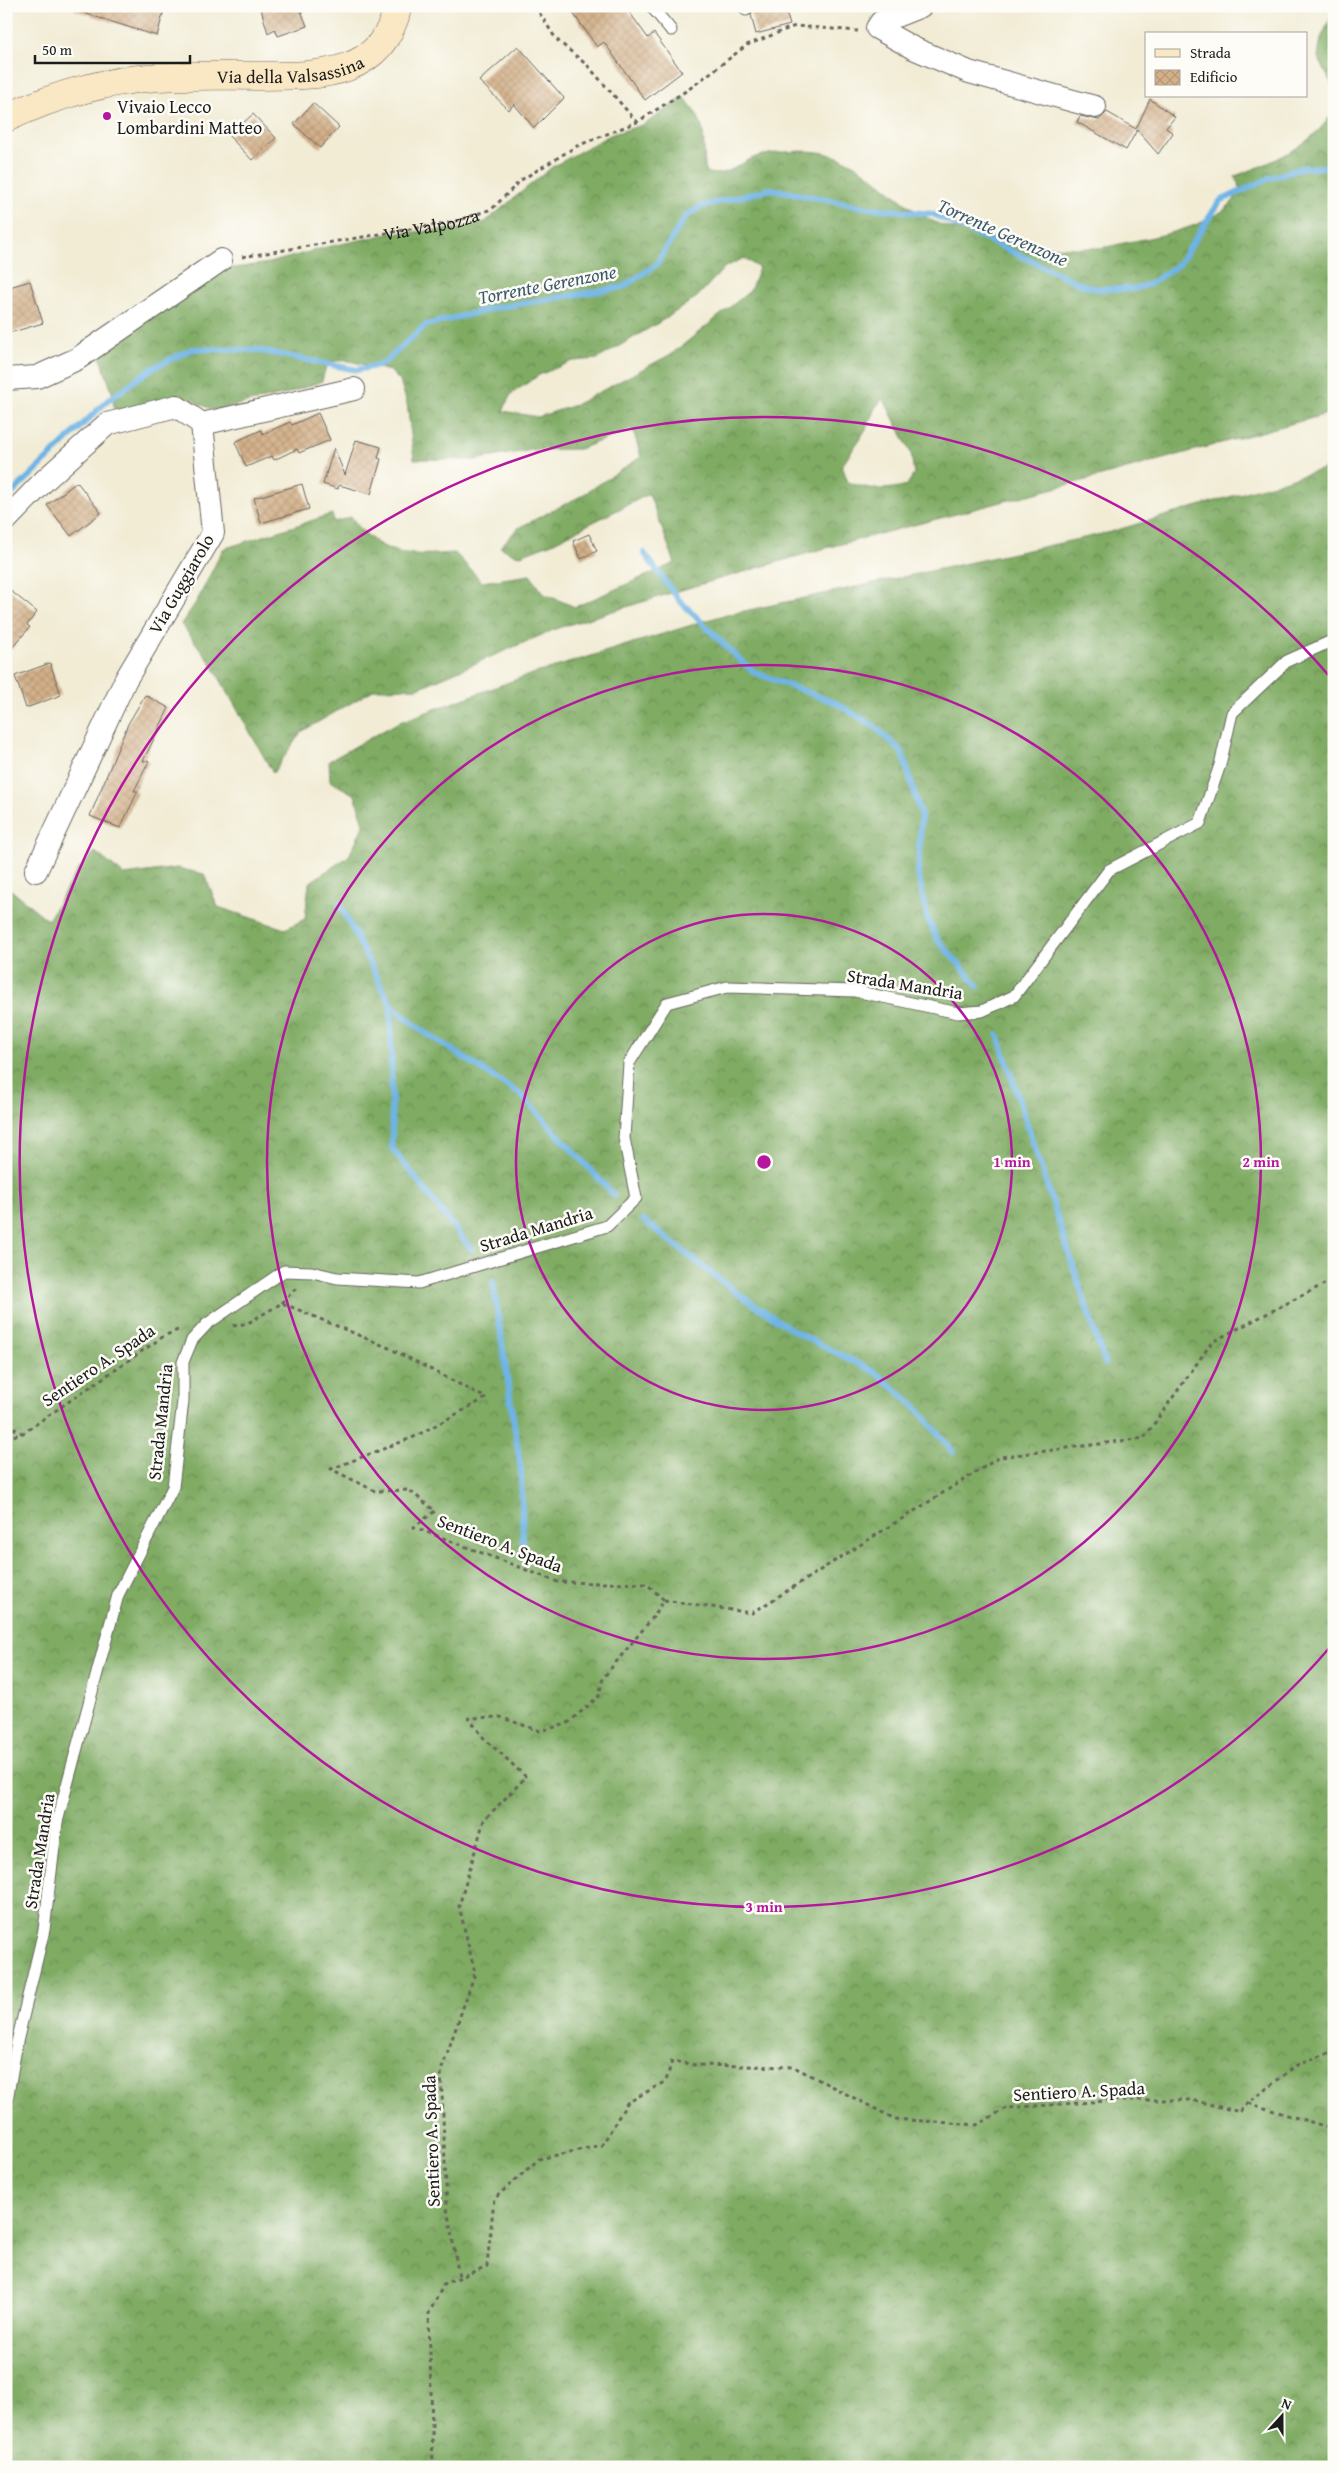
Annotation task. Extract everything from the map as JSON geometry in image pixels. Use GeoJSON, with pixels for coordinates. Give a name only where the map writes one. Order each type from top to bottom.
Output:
{"type":"FeatureCollection","features":[{"type":"Feature","properties":{"kind":"main road","name":"Via della Valsassina"},"geometry":{"type":"LineString","coordinates":[[6,118],[62,95],[149,78],[301,76],[332,72],[361,61],[372,54],[390,31],[398,6]]}},
{"type":"Feature","properties":{"kind":"street"},"geometry":{"type":"LineString","coordinates":[[921,6],[881,22],[877,28],[913,48],[969,72],[1094,107]]}},
{"type":"Feature","properties":{"kind":"street"},"geometry":{"type":"LineString","coordinates":[[6,379],[37,377],[77,359],[222,260]]}},
{"type":"Feature","properties":{"kind":"street"},"geometry":{"type":"LineString","coordinates":[[6,520],[45,480],[107,424],[176,406],[202,424],[354,389]]}},
{"type":"Feature","properties":{"kind":"street","name":"Via Guggiarolo"},"geometry":{"type":"LineString","coordinates":[[36,871],[126,679],[214,533],[202,424]]}},
{"type":"Feature","properties":{"kind":"lane"},"geometry":{"type":"LineString","coordinates":[[651,6],[671,30]]}},
{"type":"Feature","properties":{"kind":"lane","name":"Strada Mandria"},"geometry":{"type":"LineString","coordinates":[[6,2106],[17,2042],[44,1930],[57,1822],[118,1595],[172,1487],[183,1401],[183,1362],[192,1340],[207,1324],[284,1271],[312,1272],[337,1278],[419,1283],[607,1226],[636,1198],[624,1138],[629,1063],[667,1003],[727,987],[856,990],[958,1013],[982,1011],[1014,996],[1108,870],[1200,823],[1220,765],[1232,714],[1287,661],[1334,640]]}},
{"type":"Feature","properties":{"kind":"path"},"geometry":{"type":"LineString","coordinates":[[535,6],[556,39],[588,66],[637,122]]}},
{"type":"Feature","properties":{"kind":"path","name":"Via Valpozza"},"geometry":{"type":"LineString","coordinates":[[222,260],[453,222],[492,209],[521,180],[577,146],[637,122],[690,89],[747,45],[795,26],[852,32],[877,28]]}},
{"type":"Feature","properties":{"kind":"path"},"geometry":{"type":"LineString","coordinates":[[664,1600],[752,1613],[1000,1457],[1144,1438],[1212,1342],[1334,1279]]}},
{"type":"Feature","properties":{"kind":"path","name":"Sentiero A. Spada"},"geometry":{"type":"LineString","coordinates":[[217,1318],[227,1327],[248,1323],[282,1303],[389,1348],[486,1398],[414,1437],[331,1469],[375,1491],[409,1490],[435,1511],[414,1526],[558,1582],[647,1584],[664,1600],[654,1616],[603,1678],[599,1696],[567,1724],[540,1731],[500,1717],[469,1718],[483,1736],[526,1777],[484,1820],[459,1906],[475,1973],[441,2070],[447,2208],[459,2276],[486,2266],[494,2200],[539,2160],[602,2145],[627,2103],[666,2081],[672,2060],[695,2065],[794,2067],[895,2119],[977,2126],[1006,2108],[1120,2100],[1192,2100],[1240,2112],[1248,2103]]}},
{"type":"Feature","properties":{"kind":"path","name":"Sentiero A. Spada"},"geometry":{"type":"LineString","coordinates":[[6,1438],[23,1434],[164,1336],[195,1322],[207,1324]]}},
{"type":"Feature","properties":{"kind":"path"},"geometry":{"type":"LineString","coordinates":[[6,1424],[23,1434]]}},
{"type":"Feature","properties":{"kind":"path"},"geometry":{"type":"LineString","coordinates":[[1248,2103],[1297,2065],[1334,2050]]}},
{"type":"Feature","properties":{"kind":"path"},"geometry":{"type":"LineString","coordinates":[[1248,2103],[1334,2129]]}},
{"type":"Feature","properties":{"kind":"path"},"geometry":{"type":"LineString","coordinates":[[433,2467],[429,2313],[444,2284],[459,2276]]}},
{"type":"Feature","properties":{"kind":"green space"},"geometry":{"type":"Polygon","coordinates":[[[1334,11],[1334,89],[1318,57],[1321,38],[1334,11]]]}},
{"type":"Feature","properties":{"kind":"green space"},"geometry":{"type":"Polygon","coordinates":[[[684,97],[700,122],[707,172],[713,174],[727,172],[753,158],[783,152],[824,153],[841,158],[856,166],[910,207],[943,226],[1035,245],[1065,248],[1096,248],[1175,232],[1209,219],[1234,200],[1240,188],[1235,176],[1290,152],[1315,134],[1334,110],[1334,412],[1101,476],[826,548],[678,591],[558,628],[418,688],[375,689],[301,732],[273,773],[211,663],[181,624],[197,601],[223,549],[332,514],[334,522],[351,517],[374,540],[397,552],[410,554],[455,553],[482,582],[530,575],[544,594],[575,607],[675,563],[649,494],[552,543],[518,556],[500,547],[518,528],[581,496],[641,457],[633,429],[579,449],[532,450],[474,460],[414,459],[407,403],[400,381],[390,371],[345,360],[327,362],[322,381],[286,394],[214,410],[183,397],[115,414],[112,392],[98,351],[214,271],[269,263],[327,247],[388,234],[458,229],[485,222],[552,167],[610,135],[645,124],[684,97]],[[744,258],[725,267],[697,297],[668,317],[597,359],[573,361],[539,375],[511,394],[503,411],[538,417],[575,405],[673,353],[750,291],[759,268],[744,258]],[[883,398],[875,408],[866,429],[842,466],[848,482],[863,487],[884,489],[907,485],[914,474],[911,453],[883,398]]]}},
{"type":"Feature","properties":{"kind":"green space"},"geometry":{"type":"Polygon","coordinates":[[[1334,466],[1334,2467],[6,2467],[6,886],[48,920],[77,871],[95,852],[124,875],[177,868],[204,874],[218,907],[285,929],[305,919],[309,883],[349,856],[364,824],[355,795],[330,781],[329,761],[397,723],[523,677],[721,616],[1107,533],[1334,466]]]}},
{"type":"Feature","properties":{"kind":"building"},"geometry":{"type":"Polygon","coordinates":[[[74,6],[165,6],[157,36],[74,10],[74,6]]]}},
{"type":"Feature","properties":{"kind":"building"},"geometry":{"type":"Polygon","coordinates":[[[260,6],[299,6],[307,26],[278,36],[275,29],[268,33],[260,6]]]}},
{"type":"Feature","properties":{"kind":"building"},"geometry":{"type":"Polygon","coordinates":[[[568,6],[625,6],[648,38],[654,33],[682,72],[645,100],[604,42],[597,47],[568,6]]]}},
{"type":"Feature","properties":{"kind":"building"},"geometry":{"type":"Polygon","coordinates":[[[753,6],[784,6],[790,25],[756,34],[751,15],[753,6]]]}},
{"type":"Feature","properties":{"kind":"building"},"geometry":{"type":"Polygon","coordinates":[[[518,46],[564,98],[534,128],[514,104],[509,110],[479,81],[518,46]]]}},
{"type":"Feature","properties":{"kind":"building"},"geometry":{"type":"Polygon","coordinates":[[[1150,99],[1175,117],[1166,128],[1173,133],[1158,154],[1137,130],[1126,150],[1077,122],[1080,116],[1099,120],[1107,112],[1136,129],[1150,99]]]}},
{"type":"Feature","properties":{"kind":"building"},"geometry":{"type":"Polygon","coordinates":[[[313,103],[339,127],[320,148],[294,124],[313,103]]]}},
{"type":"Feature","properties":{"kind":"building"},"geometry":{"type":"Polygon","coordinates":[[[253,114],[276,138],[252,160],[229,136],[253,114]]]}},
{"type":"Feature","properties":{"kind":"building"},"geometry":{"type":"Polygon","coordinates":[[[30,281],[43,323],[6,334],[6,288],[30,281]]]}},
{"type":"Feature","properties":{"kind":"building"},"geometry":{"type":"Polygon","coordinates":[[[318,413],[330,440],[299,453],[297,449],[274,460],[272,456],[246,467],[235,442],[261,430],[263,434],[290,422],[292,425],[318,413]]]}},
{"type":"Feature","properties":{"kind":"building"},"geometry":{"type":"Polygon","coordinates":[[[356,440],[381,447],[378,458],[381,459],[371,494],[339,485],[338,489],[323,484],[334,448],[345,475],[356,440]]]}},
{"type":"Feature","properties":{"kind":"building"},"geometry":{"type":"Polygon","coordinates":[[[77,482],[101,513],[71,536],[47,505],[77,482]]]}},
{"type":"Feature","properties":{"kind":"building"},"geometry":{"type":"Polygon","coordinates":[[[302,484],[309,509],[261,523],[254,498],[302,484]]]}},
{"type":"Feature","properties":{"kind":"building"},"geometry":{"type":"Polygon","coordinates":[[[589,534],[597,551],[581,559],[573,541],[589,534]]]}},
{"type":"Feature","properties":{"kind":"building"},"geometry":{"type":"Polygon","coordinates":[[[6,587],[37,612],[27,625],[30,627],[6,655],[6,587]]]}},
{"type":"Feature","properties":{"kind":"building"},"geometry":{"type":"Polygon","coordinates":[[[50,663],[61,695],[26,708],[15,676],[50,663]]]}},
{"type":"Feature","properties":{"kind":"building"},"geometry":{"type":"Polygon","coordinates":[[[145,695],[169,708],[143,761],[149,761],[134,791],[138,791],[120,828],[90,816],[128,724],[145,695]]]}},
{"type":"Feature","properties":{"kind":"waterway","name":"Torrente Gerenzone"},"geometry":{"type":"LineString","coordinates":[[6,499],[106,402],[149,370],[192,349],[257,350],[357,370],[374,366],[385,362],[426,325],[495,308],[623,287],[656,265],[685,217],[702,206],[771,189],[869,208],[933,214],[1080,284],[1098,289],[1134,289],[1150,284],[1179,264],[1220,201],[1270,178],[1303,167],[1315,168],[1334,165]]}},
{"type":"Feature","properties":{"kind":"waterway"},"geometry":{"type":"LineString","coordinates":[[644,553],[679,600],[743,663],[756,673],[836,703],[874,726],[902,752],[921,815],[918,874],[927,917],[937,939],[978,986]]}},
{"type":"Feature","properties":{"kind":"waterway"},"geometry":{"type":"LineString","coordinates":[[340,905],[391,1005],[420,1029],[521,1095],[614,1195]]}},
{"type":"Feature","properties":{"kind":"waterway"},"geometry":{"type":"LineString","coordinates":[[391,1005],[392,1148],[471,1249]]}},
{"type":"Feature","properties":{"kind":"waterway"},"geometry":{"type":"LineString","coordinates":[[998,1035],[1105,1364]]}},
{"type":"Feature","properties":{"kind":"waterway"},"geometry":{"type":"LineString","coordinates":[[643,1220],[737,1293],[797,1333],[875,1372],[916,1407],[953,1452]]}},
{"type":"Feature","properties":{"kind":"waterway"},"geometry":{"type":"LineString","coordinates":[[493,1282],[521,1470],[523,1549]]}},
{"type":"Feature","properties":{"kind":"place","name":"Vivaio Lecco Lombardini Matteo"},"geometry":{"type":"Point","coordinates":[107,116]}}]}
